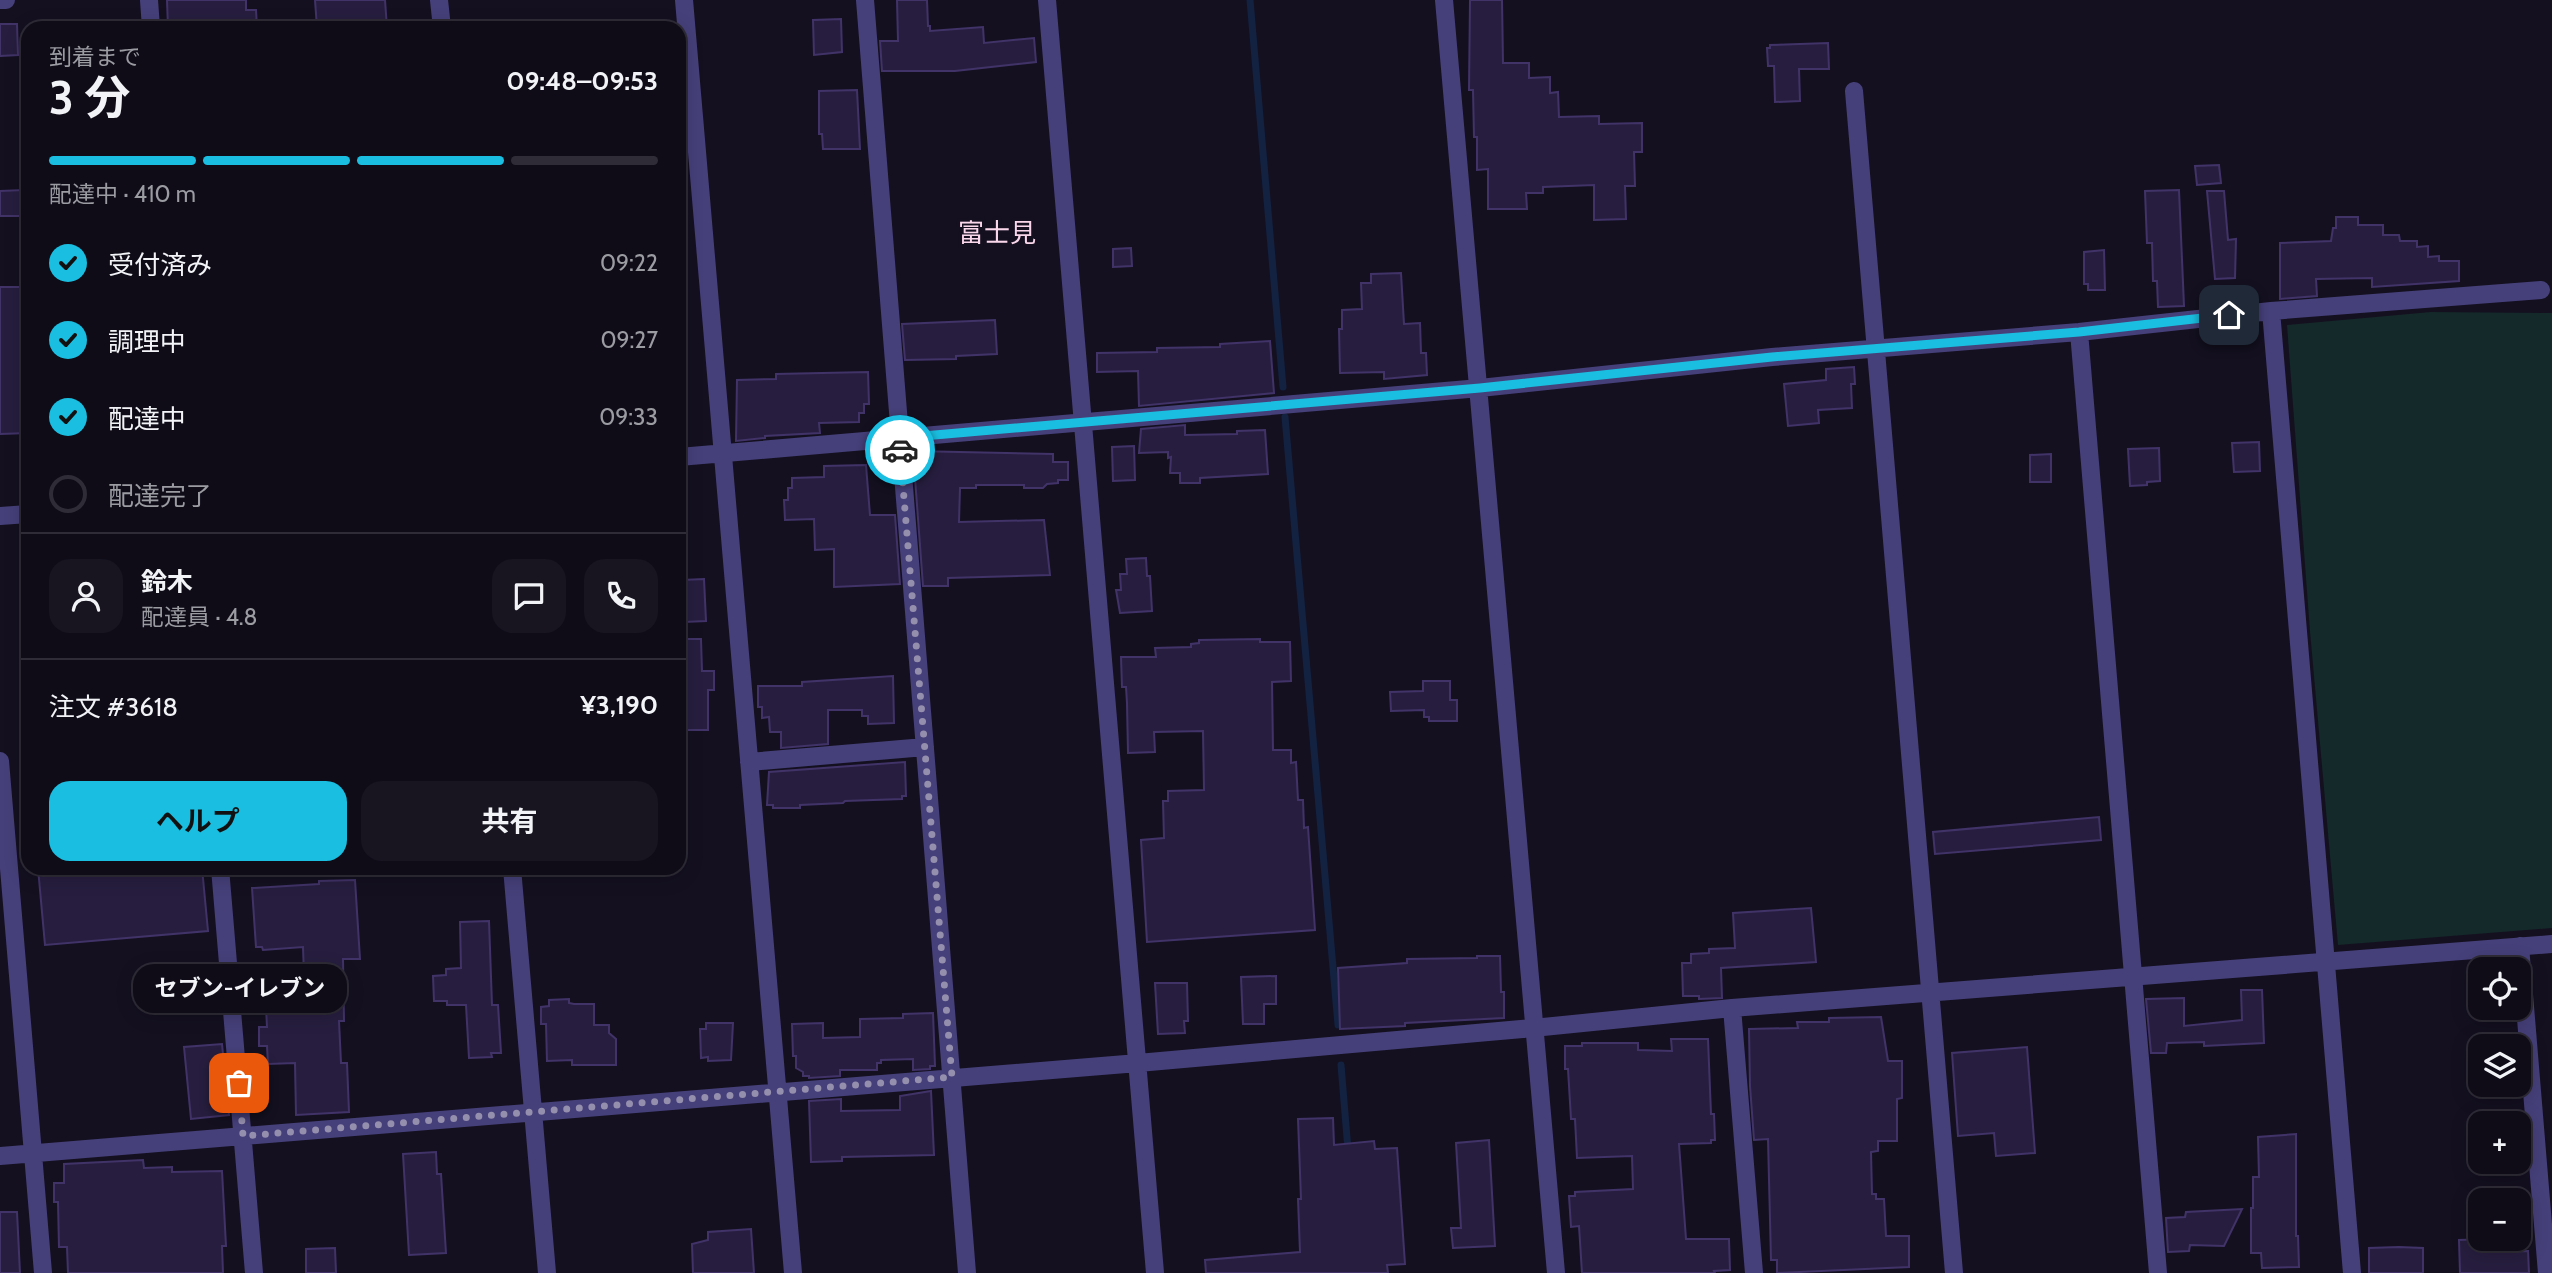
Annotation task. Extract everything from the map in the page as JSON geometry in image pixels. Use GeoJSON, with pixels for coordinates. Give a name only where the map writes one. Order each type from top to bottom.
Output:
{"type":"FeatureCollection","features":[{"type":"Feature","properties":{"kind":"street"},"geometry":{"type":"LineString","coordinates":[[0,1],[6,0]]}},
{"type":"Feature","properties":{"kind":"street"},"geometry":{"type":"LineString","coordinates":[[149,0],[150,21]]}},
{"type":"Feature","properties":{"kind":"street"},"geometry":{"type":"LineString","coordinates":[[439,0],[441,21]]}},
{"type":"Feature","properties":{"kind":"street"},"geometry":{"type":"LineString","coordinates":[[684,0],[686,21]]}},
{"type":"Feature","properties":{"kind":"street"},"geometry":{"type":"LineString","coordinates":[[864,0],[967,1273]]}},
{"type":"Feature","properties":{"kind":"street"},"geometry":{"type":"LineString","coordinates":[[1047,0],[1155,1273]]}},
{"type":"Feature","properties":{"kind":"street"},"geometry":{"type":"LineString","coordinates":[[1444,0],[1556,1273]]}},
{"type":"Feature","properties":{"kind":"street"},"geometry":{"type":"LineString","coordinates":[[686,23],[793,1273]]}},
{"type":"Feature","properties":{"kind":"street"},"geometry":{"type":"LineString","coordinates":[[1854,91],[1954,1273]]}},
{"type":"Feature","properties":{"kind":"street"},"geometry":{"type":"LineString","coordinates":[[686,456],[1480,388],[1772,357],[2079,332],[2271,311],[2541,290]]}},
{"type":"Feature","properties":{"kind":"street"},"geometry":{"type":"LineString","coordinates":[[2271,311],[2352,1273]]}},
{"type":"Feature","properties":{"kind":"street"},"geometry":{"type":"LineString","coordinates":[[2079,332],[2131,978],[2158,1273]]}},
{"type":"Feature","properties":{"kind":"street"},"geometry":{"type":"LineString","coordinates":[[0,516],[21,514]]}},
{"type":"Feature","properties":{"kind":"street"},"geometry":{"type":"LineString","coordinates":[[749,762],[925,747]]}},
{"type":"Feature","properties":{"kind":"street"},"geometry":{"type":"LineString","coordinates":[[0,761],[43,1273]]}},
{"type":"Feature","properties":{"kind":"street"},"geometry":{"type":"LineString","coordinates":[[221,875],[254,1273]]}},
{"type":"Feature","properties":{"kind":"street"},"geometry":{"type":"LineString","coordinates":[[513,875],[547,1273]]}},
{"type":"Feature","properties":{"kind":"street"},"geometry":{"type":"LineString","coordinates":[[0,1156],[1138,1063],[1533,1028],[1732,1007],[2131,978],[2552,943]]}},
{"type":"Feature","properties":{"kind":"street"},"geometry":{"type":"LineString","coordinates":[[2520,946],[2547,1273]]}},
{"type":"Feature","properties":{"kind":"street"},"geometry":{"type":"LineString","coordinates":[[1732,1007],[1754,1273]]}},
{"type":"Feature","properties":{"kind":"green space"},"geometry":{"type":"Polygon","coordinates":[[[2431,312],[2552,313],[2552,928],[2338,945],[2310,631],[2287,325],[2431,312]]]}},
{"type":"Feature","properties":{"kind":"building"},"geometry":{"type":"Polygon","coordinates":[[[167,0],[246,0],[246,10],[256,10],[257,21],[168,21],[167,0]]]}},
{"type":"Feature","properties":{"kind":"building"},"geometry":{"type":"Polygon","coordinates":[[[315,0],[385,0],[386,21],[316,21],[315,0]]]}},
{"type":"Feature","properties":{"kind":"building"},"geometry":{"type":"Polygon","coordinates":[[[897,0],[927,0],[930,31],[983,27],[984,43],[1034,38],[1036,62],[955,71],[882,71],[880,41],[898,41],[897,0]]]}},
{"type":"Feature","properties":{"kind":"building"},"geometry":{"type":"Polygon","coordinates":[[[1470,0],[1502,0],[1503,63],[1529,63],[1529,78],[1550,77],[1550,93],[1558,92],[1559,117],[1599,116],[1599,124],[1642,123],[1642,152],[1634,152],[1635,186],[1625,186],[1626,219],[1594,220],[1594,185],[1543,187],[1543,193],[1526,193],[1527,209],[1488,209],[1488,169],[1477,170],[1473,90],[1469,90],[1470,0]]]}},
{"type":"Feature","properties":{"kind":"building"},"geometry":{"type":"Polygon","coordinates":[[[841,19],[842,52],[814,55],[813,20],[841,19]]]}},
{"type":"Feature","properties":{"kind":"building"},"geometry":{"type":"Polygon","coordinates":[[[0,24],[17,24],[18,55],[0,56],[0,24]]]}},
{"type":"Feature","properties":{"kind":"building"},"geometry":{"type":"Polygon","coordinates":[[[1828,43],[1829,69],[1799,69],[1800,101],[1775,102],[1774,66],[1768,66],[1767,48],[1770,48],[1770,45],[1828,43]]]}},
{"type":"Feature","properties":{"kind":"building"},"geometry":{"type":"Polygon","coordinates":[[[857,90],[860,149],[823,149],[822,134],[819,134],[819,91],[857,90]]]}},
{"type":"Feature","properties":{"kind":"building"},"geometry":{"type":"Polygon","coordinates":[[[2219,165],[2221,183],[2197,185],[2195,166],[2219,165]]]}},
{"type":"Feature","properties":{"kind":"building"},"geometry":{"type":"Polygon","coordinates":[[[21,190],[21,216],[0,216],[0,191],[21,190]]]}},
{"type":"Feature","properties":{"kind":"building"},"geometry":{"type":"Polygon","coordinates":[[[2179,190],[2184,306],[2158,307],[2157,281],[2153,281],[2152,243],[2147,243],[2145,191],[2179,190]]]}},
{"type":"Feature","properties":{"kind":"building"},"geometry":{"type":"Polygon","coordinates":[[[2207,191],[2224,191],[2228,240],[2236,239],[2235,278],[2215,279],[2207,191]]]}},
{"type":"Feature","properties":{"kind":"building"},"geometry":{"type":"Polygon","coordinates":[[[2336,217],[2358,217],[2358,225],[2383,225],[2383,235],[2399,235],[2400,241],[2417,241],[2417,247],[2428,246],[2428,257],[2439,256],[2439,261],[2459,261],[2459,281],[2372,287],[2372,278],[2316,279],[2317,296],[2280,299],[2280,243],[2331,241],[2333,228],[2336,228],[2336,217]]]}},
{"type":"Feature","properties":{"kind":"building"},"geometry":{"type":"Polygon","coordinates":[[[1131,248],[1132,266],[1113,267],[1113,249],[1131,248]]]}},
{"type":"Feature","properties":{"kind":"building"},"geometry":{"type":"Polygon","coordinates":[[[2104,250],[2105,290],[2088,290],[2088,284],[2084,284],[2084,252],[2104,250]]]}},
{"type":"Feature","properties":{"kind":"building"},"geometry":{"type":"Polygon","coordinates":[[[1401,273],[1404,324],[1420,323],[1421,353],[1426,353],[1427,375],[1384,379],[1384,372],[1340,373],[1339,329],[1342,329],[1342,310],[1362,309],[1361,283],[1371,283],[1371,274],[1401,273]]]}},
{"type":"Feature","properties":{"kind":"building"},"geometry":{"type":"Polygon","coordinates":[[[0,287],[21,287],[21,433],[0,434],[0,287]]]}},
{"type":"Feature","properties":{"kind":"building"},"geometry":{"type":"Polygon","coordinates":[[[995,320],[997,354],[956,356],[956,359],[905,360],[902,324],[995,320]]]}},
{"type":"Feature","properties":{"kind":"building"},"geometry":{"type":"Polygon","coordinates":[[[1270,341],[1274,393],[1139,406],[1138,371],[1097,372],[1097,353],[1157,352],[1157,348],[1220,347],[1220,344],[1270,341]]]}},
{"type":"Feature","properties":{"kind":"building"},"geometry":{"type":"Polygon","coordinates":[[[1854,367],[1855,384],[1851,384],[1852,408],[1818,410],[1819,423],[1788,426],[1784,384],[1826,380],[1826,369],[1854,367]]]}},
{"type":"Feature","properties":{"kind":"building"},"geometry":{"type":"Polygon","coordinates":[[[868,372],[869,404],[864,404],[864,413],[859,413],[859,422],[819,423],[820,433],[765,436],[736,441],[737,380],[776,379],[776,374],[868,372]]]}},
{"type":"Feature","properties":{"kind":"building"},"geometry":{"type":"Polygon","coordinates":[[[1185,425],[1185,435],[1237,434],[1237,431],[1265,430],[1268,474],[1200,478],[1200,483],[1180,483],[1180,473],[1170,473],[1171,457],[1168,458],[1168,452],[1139,453],[1141,429],[1185,425]]]}},
{"type":"Feature","properties":{"kind":"building"},"geometry":{"type":"Polygon","coordinates":[[[2259,442],[2260,471],[2234,472],[2232,443],[2259,442]]]}},
{"type":"Feature","properties":{"kind":"building"},"geometry":{"type":"Polygon","coordinates":[[[1134,446],[1135,480],[1113,481],[1112,447],[1134,446]]]}},
{"type":"Feature","properties":{"kind":"building"},"geometry":{"type":"Polygon","coordinates":[[[2159,448],[2160,481],[2130,486],[2128,449],[2159,448]]]}},
{"type":"Feature","properties":{"kind":"building"},"geometry":{"type":"Polygon","coordinates":[[[913,451],[1053,454],[1053,462],[1068,462],[1068,480],[1058,480],[1058,483],[1047,484],[1043,488],[1024,488],[1024,485],[976,485],[976,488],[960,488],[959,522],[1044,520],[1050,575],[948,578],[948,586],[923,586],[913,451]]]}},
{"type":"Feature","properties":{"kind":"building"},"geometry":{"type":"Polygon","coordinates":[[[2051,454],[2051,482],[2030,482],[2030,455],[2051,454]]]}},
{"type":"Feature","properties":{"kind":"building"},"geometry":{"type":"Polygon","coordinates":[[[866,465],[870,515],[895,515],[900,584],[834,587],[834,549],[815,550],[814,519],[785,520],[784,500],[788,500],[788,488],[792,488],[792,478],[824,477],[824,466],[866,465]]]}},
{"type":"Feature","properties":{"kind":"building"},"geometry":{"type":"Polygon","coordinates":[[[1146,558],[1152,611],[1120,613],[1116,590],[1121,590],[1120,574],[1127,574],[1126,559],[1146,558]]]}},
{"type":"Feature","properties":{"kind":"building"},"geometry":{"type":"Polygon","coordinates":[[[704,579],[706,621],[686,622],[686,580],[704,579]]]}},
{"type":"Feature","properties":{"kind":"building"},"geometry":{"type":"Polygon","coordinates":[[[686,639],[701,639],[702,671],[714,671],[714,690],[708,690],[708,730],[686,730],[686,639]]]}},
{"type":"Feature","properties":{"kind":"building"},"geometry":{"type":"Polygon","coordinates":[[[1260,639],[1260,642],[1290,642],[1291,681],[1272,682],[1273,750],[1291,750],[1291,763],[1296,762],[1298,800],[1303,800],[1304,828],[1308,827],[1315,930],[1147,942],[1141,840],[1164,838],[1163,801],[1168,801],[1168,791],[1204,790],[1203,731],[1154,732],[1155,752],[1128,753],[1126,687],[1122,687],[1121,657],[1156,657],[1155,648],[1191,647],[1191,644],[1199,643],[1199,640],[1260,639]]]}},
{"type":"Feature","properties":{"kind":"building"},"geometry":{"type":"Polygon","coordinates":[[[893,676],[894,723],[868,724],[868,716],[862,716],[862,710],[828,710],[828,744],[781,748],[781,732],[770,732],[769,717],[762,718],[762,707],[758,707],[758,686],[802,686],[802,682],[893,676]]]}},
{"type":"Feature","properties":{"kind":"building"},"geometry":{"type":"Polygon","coordinates":[[[1423,681],[1450,681],[1450,700],[1457,700],[1457,721],[1429,721],[1429,717],[1424,717],[1424,710],[1391,711],[1390,692],[1423,691],[1423,681]]]}},
{"type":"Feature","properties":{"kind":"building"},"geometry":{"type":"Polygon","coordinates":[[[905,762],[906,796],[902,796],[902,799],[845,801],[800,805],[800,808],[773,808],[773,805],[767,805],[769,772],[905,762]]]}},
{"type":"Feature","properties":{"kind":"building"},"geometry":{"type":"Polygon","coordinates":[[[2099,817],[2101,840],[1935,854],[1933,832],[2099,817]]]}},
{"type":"Feature","properties":{"kind":"building"},"geometry":{"type":"Polygon","coordinates":[[[39,875],[203,875],[208,931],[45,945],[39,875]]]}},
{"type":"Feature","properties":{"kind":"building"},"geometry":{"type":"Polygon","coordinates":[[[355,880],[360,959],[343,959],[344,1021],[339,1021],[341,1063],[347,1063],[349,1112],[296,1115],[295,1063],[268,1064],[267,1046],[259,1046],[259,1027],[267,1027],[266,1007],[305,1006],[303,947],[263,950],[262,947],[256,947],[252,888],[355,880]]]}},
{"type":"Feature","properties":{"kind":"building"},"geometry":{"type":"Polygon","coordinates":[[[1811,908],[1816,962],[1721,968],[1722,998],[1699,999],[1699,996],[1683,996],[1682,963],[1691,963],[1691,954],[1709,953],[1709,949],[1735,948],[1733,913],[1811,908]]]}},
{"type":"Feature","properties":{"kind":"building"},"geometry":{"type":"Polygon","coordinates":[[[489,921],[492,1005],[498,1005],[501,1053],[491,1053],[492,1057],[469,1058],[466,1005],[447,1005],[447,1001],[434,1001],[433,976],[446,975],[446,969],[461,968],[460,922],[489,921]]]}},
{"type":"Feature","properties":{"kind":"building"},"geometry":{"type":"Polygon","coordinates":[[[1500,956],[1504,1018],[1340,1029],[1338,968],[1407,963],[1407,959],[1500,956]]]}},
{"type":"Feature","properties":{"kind":"building"},"geometry":{"type":"Polygon","coordinates":[[[1276,976],[1276,1004],[1264,1004],[1264,1024],[1243,1024],[1241,977],[1276,976]]]}},
{"type":"Feature","properties":{"kind":"building"},"geometry":{"type":"Polygon","coordinates":[[[1155,983],[1187,983],[1188,1021],[1184,1021],[1185,1033],[1158,1034],[1155,983]]]}},
{"type":"Feature","properties":{"kind":"building"},"geometry":{"type":"Polygon","coordinates":[[[2241,990],[2262,990],[2264,1043],[2204,1046],[2204,1042],[2167,1043],[2166,1053],[2151,1053],[2146,999],[2184,998],[2184,1026],[2242,1020],[2241,990]]]}},
{"type":"Feature","properties":{"kind":"building"},"geometry":{"type":"Polygon","coordinates":[[[569,999],[569,1003],[574,1004],[594,1004],[594,1025],[609,1025],[609,1033],[616,1039],[616,1065],[572,1065],[572,1060],[547,1061],[546,1024],[541,1024],[541,1007],[549,1006],[549,1000],[569,999]]]}},
{"type":"Feature","properties":{"kind":"building"},"geometry":{"type":"Polygon","coordinates":[[[933,1013],[935,1066],[930,1066],[930,1069],[913,1070],[913,1059],[881,1060],[881,1063],[877,1063],[877,1070],[840,1070],[840,1076],[809,1078],[796,1068],[792,1024],[823,1023],[823,1038],[860,1037],[860,1019],[903,1018],[903,1014],[933,1013]]]}},
{"type":"Feature","properties":{"kind":"building"},"geometry":{"type":"Polygon","coordinates":[[[1881,1017],[1888,1061],[1902,1061],[1902,1098],[1897,1099],[1897,1141],[1878,1141],[1878,1151],[1871,1152],[1872,1194],[1876,1194],[1876,1199],[1884,1199],[1886,1236],[1909,1236],[1909,1267],[1777,1273],[1777,1260],[1771,1260],[1768,1139],[1754,1140],[1749,1029],[1798,1028],[1797,1022],[1829,1022],[1829,1018],[1881,1017]]]}},
{"type":"Feature","properties":{"kind":"building"},"geometry":{"type":"Polygon","coordinates":[[[706,1023],[733,1023],[731,1060],[708,1061],[708,1057],[701,1058],[700,1029],[706,1029],[706,1023]]]}},
{"type":"Feature","properties":{"kind":"building"},"geometry":{"type":"Polygon","coordinates":[[[1671,1039],[1708,1039],[1711,1114],[1714,1114],[1715,1140],[1711,1140],[1711,1143],[1679,1144],[1686,1239],[1729,1239],[1730,1270],[1714,1271],[1715,1273],[1582,1273],[1579,1226],[1571,1227],[1569,1196],[1575,1196],[1575,1192],[1633,1189],[1632,1156],[1577,1158],[1575,1119],[1571,1119],[1568,1069],[1565,1069],[1565,1046],[1582,1046],[1582,1043],[1638,1043],[1638,1050],[1672,1051],[1671,1039]]]}},
{"type":"Feature","properties":{"kind":"building"},"geometry":{"type":"Polygon","coordinates":[[[222,1044],[229,1115],[191,1119],[184,1047],[222,1044]]]}},
{"type":"Feature","properties":{"kind":"building"},"geometry":{"type":"Polygon","coordinates":[[[2027,1047],[2035,1153],[1996,1156],[1994,1133],[1958,1136],[1952,1053],[2027,1047]]]}},
{"type":"Feature","properties":{"kind":"building"},"geometry":{"type":"Polygon","coordinates":[[[931,1091],[934,1155],[842,1157],[842,1161],[811,1162],[809,1101],[841,1099],[841,1111],[900,1110],[900,1096],[931,1091]]]}},
{"type":"Feature","properties":{"kind":"building"},"geometry":{"type":"Polygon","coordinates":[[[1333,1118],[1334,1145],[1374,1141],[1375,1149],[1397,1148],[1405,1264],[1387,1265],[1388,1273],[1206,1273],[1205,1260],[1300,1252],[1298,1119],[1333,1118]]]}},
{"type":"Feature","properties":{"kind":"building"},"geometry":{"type":"Polygon","coordinates":[[[2296,1134],[2296,1236],[2299,1267],[2262,1268],[2261,1253],[2251,1253],[2253,1177],[2259,1177],[2258,1137],[2296,1134]]]}},
{"type":"Feature","properties":{"kind":"building"},"geometry":{"type":"Polygon","coordinates":[[[1489,1140],[1495,1246],[1453,1248],[1451,1228],[1461,1228],[1456,1143],[1489,1140]]]}},
{"type":"Feature","properties":{"kind":"building"},"geometry":{"type":"Polygon","coordinates":[[[436,1152],[437,1174],[441,1174],[446,1253],[409,1255],[403,1154],[436,1152]]]}},
{"type":"Feature","properties":{"kind":"building"},"geometry":{"type":"Polygon","coordinates":[[[143,1160],[144,1168],[172,1167],[172,1172],[222,1171],[226,1246],[222,1246],[223,1273],[68,1273],[67,1247],[59,1247],[58,1202],[54,1202],[54,1183],[64,1183],[64,1164],[143,1160]]]}},
{"type":"Feature","properties":{"kind":"building"},"geometry":{"type":"Polygon","coordinates":[[[2242,1209],[2224,1246],[2190,1245],[2189,1251],[2168,1252],[2166,1218],[2185,1217],[2186,1212],[2242,1209]]]}},
{"type":"Feature","properties":{"kind":"building"},"geometry":{"type":"Polygon","coordinates":[[[0,1212],[17,1212],[20,1273],[0,1273],[0,1212]]]}},
{"type":"Feature","properties":{"kind":"building"},"geometry":{"type":"Polygon","coordinates":[[[751,1229],[754,1273],[693,1273],[692,1244],[708,1240],[708,1232],[751,1229]]]}},
{"type":"Feature","properties":{"kind":"building"},"geometry":{"type":"Polygon","coordinates":[[[2459,1240],[2468,1240],[2468,1251],[2528,1251],[2529,1273],[2460,1273],[2459,1240]]]}},
{"type":"Feature","properties":{"kind":"building"},"geometry":{"type":"Polygon","coordinates":[[[335,1248],[336,1273],[306,1273],[306,1249],[335,1248]]]}},
{"type":"Feature","properties":{"kind":"building"},"geometry":{"type":"Polygon","coordinates":[[[2369,1248],[2423,1248],[2423,1273],[2369,1273],[2369,1248]]]}},
{"type":"Feature","properties":{"kind":"waterway"},"geometry":{"type":"LineString","coordinates":[[1250,0],[1283,387]]}},
{"type":"Feature","properties":{"kind":"waterway"},"geometry":{"type":"LineString","coordinates":[[1285,417],[1338,1025]]}},
{"type":"Feature","properties":{"kind":"waterway"},"geometry":{"type":"LineString","coordinates":[[1341,1065],[1348,1150]]}},
{"type":"Feature","properties":{"kind":"way so far"},"geometry":{"type":"LineString","coordinates":[[239,1083],[243,1136],[952,1077],[900,450]]}},
{"type":"Feature","properties":{"kind":"place","name":"セブン-イレブン"},"geometry":{"type":"Point","coordinates":[239,1083]}},
{"type":"Feature","properties":{"kind":"district","name":"富士見"},"geometry":{"type":"Point","coordinates":[997,233]}},
{"type":"Feature","properties":{"kind":"route"},"geometry":{"type":"LineString","coordinates":[[900,450],[900,438],[1480,388],[1772,357],[2079,332],[2229,315]]}}]}
